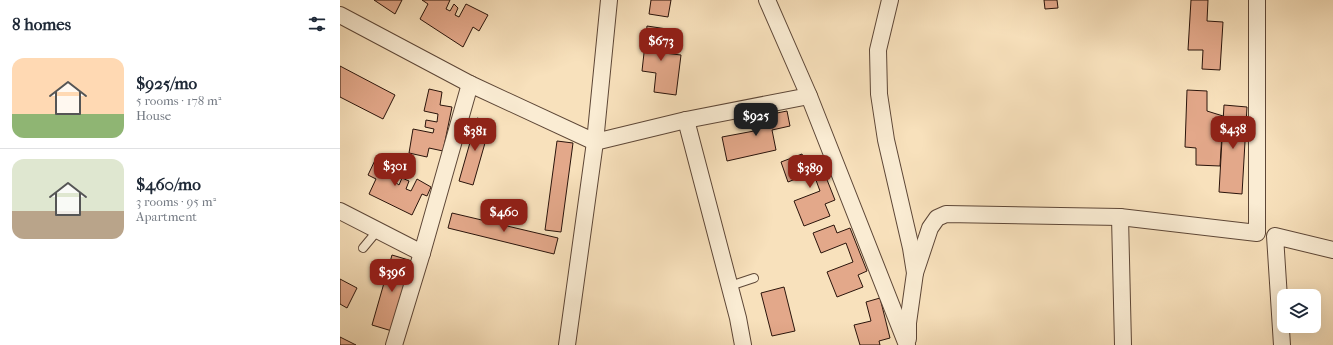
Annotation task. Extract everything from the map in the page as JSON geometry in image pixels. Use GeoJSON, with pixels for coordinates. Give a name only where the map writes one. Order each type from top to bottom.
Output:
{"type":"FeatureCollection","features":[{"type":"Feature","properties":{"kind":"street"},"geometry":{"type":"LineString","coordinates":[[568,345],[595,142],[609,0]]}},
{"type":"Feature","properties":{"kind":"street"},"geometry":{"type":"LineString","coordinates":[[767,0],[809,96],[908,345]]}},
{"type":"Feature","properties":{"kind":"street"},"geometry":{"type":"LineString","coordinates":[[890,0],[878,50],[879,94],[886,140],[911,248],[915,273]]}},
{"type":"Feature","properties":{"kind":"street"},"geometry":{"type":"LineString","coordinates":[[1257,0],[1257,233]]}},
{"type":"Feature","properties":{"kind":"street"},"geometry":{"type":"LineString","coordinates":[[340,15],[470,84],[595,142],[686,120],[809,96]]}},
{"type":"Feature","properties":{"kind":"street"},"geometry":{"type":"LineString","coordinates":[[394,345],[470,84]]}},
{"type":"Feature","properties":{"kind":"street"},"geometry":{"type":"LineString","coordinates":[[686,120],[730,286],[743,345]]}},
{"type":"Feature","properties":{"kind":"street"},"geometry":{"type":"LineString","coordinates":[[340,211],[422,253]]}},
{"type":"Feature","properties":{"kind":"street"},"geometry":{"type":"LineString","coordinates":[[908,345],[908,323],[915,273],[930,228],[937,218],[946,214],[1120,218],[1257,233],[1333,250]]}},
{"type":"Feature","properties":{"kind":"street"},"geometry":{"type":"LineString","coordinates":[[1120,218],[1123,345]]}},
{"type":"Feature","properties":{"kind":"street"},"geometry":{"type":"LineString","coordinates":[[1275,236],[1282,345]]}},
{"type":"Feature","properties":{"kind":"lane"},"geometry":{"type":"LineString","coordinates":[[363,248],[378,230]]}},
{"type":"Feature","properties":{"kind":"lane"},"geometry":{"type":"LineString","coordinates":[[730,286],[754,278]]}},
{"type":"Feature","properties":{"kind":"building"},"geometry":{"type":"Polygon","coordinates":[[[374,0],[402,0],[395,14],[374,0]]]}},
{"type":"Feature","properties":{"kind":"building"},"geometry":{"type":"Polygon","coordinates":[[[422,0],[450,0],[446,9],[450,11],[454,4],[458,8],[455,15],[459,17],[466,4],[488,15],[479,31],[473,27],[463,47],[420,19],[428,4],[422,0]]]}},
{"type":"Feature","properties":{"kind":"building"},"geometry":{"type":"Polygon","coordinates":[[[651,0],[671,0],[668,17],[649,14],[651,0]]]}},
{"type":"Feature","properties":{"kind":"building"},"geometry":{"type":"Polygon","coordinates":[[[1044,0],[1057,0],[1058,8],[1045,9],[1044,0]]]}},
{"type":"Feature","properties":{"kind":"building"},"geometry":{"type":"Polygon","coordinates":[[[1191,0],[1208,0],[1207,21],[1223,22],[1220,70],[1202,69],[1203,50],[1188,50],[1191,0]]]}},
{"type":"Feature","properties":{"kind":"building"},"geometry":{"type":"Polygon","coordinates":[[[647,26],[667,29],[664,53],[681,55],[676,95],[654,92],[656,73],[642,71],[647,26]]]}},
{"type":"Feature","properties":{"kind":"building"},"geometry":{"type":"Polygon","coordinates":[[[340,66],[395,95],[383,119],[340,97],[340,66]]]}},
{"type":"Feature","properties":{"kind":"building"},"geometry":{"type":"Polygon","coordinates":[[[429,89],[442,92],[440,105],[452,107],[443,151],[429,148],[427,157],[409,153],[413,129],[433,133],[434,129],[425,127],[426,120],[437,122],[438,114],[424,111],[429,89]]]}},
{"type":"Feature","properties":{"kind":"building"},"geometry":{"type":"Polygon","coordinates":[[[1187,90],[1207,91],[1207,111],[1223,116],[1220,166],[1196,165],[1196,148],[1185,147],[1187,90]]]}},
{"type":"Feature","properties":{"kind":"building"},"geometry":{"type":"Polygon","coordinates":[[[1224,105],[1247,107],[1242,194],[1219,192],[1224,105]]]}},
{"type":"Feature","properties":{"kind":"building"},"geometry":{"type":"Polygon","coordinates":[[[787,111],[790,126],[772,130],[776,150],[727,161],[722,137],[754,131],[752,118],[787,111]]]}},
{"type":"Feature","properties":{"kind":"building"},"geometry":{"type":"Polygon","coordinates":[[[477,118],[491,122],[473,185],[459,181],[477,118]]]}},
{"type":"Feature","properties":{"kind":"building"},"geometry":{"type":"Polygon","coordinates":[[[557,141],[573,143],[561,232],[545,230],[557,141]]]}},
{"type":"Feature","properties":{"kind":"building"},"geometry":{"type":"Polygon","coordinates":[[[802,154],[805,162],[818,157],[835,200],[825,204],[830,216],[804,226],[794,201],[820,191],[813,172],[788,182],[781,162],[802,154]]]}},
{"type":"Feature","properties":{"kind":"building"},"geometry":{"type":"Polygon","coordinates":[[[377,156],[401,168],[395,182],[399,185],[402,178],[409,181],[406,189],[411,191],[417,179],[431,187],[427,196],[422,194],[412,215],[369,194],[376,179],[368,175],[377,156]]]}},
{"type":"Feature","properties":{"kind":"building"},"geometry":{"type":"Polygon","coordinates":[[[452,213],[558,238],[554,254],[448,228],[452,213]]]}},
{"type":"Feature","properties":{"kind":"building"},"geometry":{"type":"Polygon","coordinates":[[[834,225],[837,233],[850,228],[867,271],[858,275],[863,287],[837,297],[827,272],[853,262],[846,243],[821,253],[813,233],[834,225]]]}},
{"type":"Feature","properties":{"kind":"building"},"geometry":{"type":"Polygon","coordinates":[[[392,255],[412,261],[392,331],[372,325],[392,255]]]}},
{"type":"Feature","properties":{"kind":"building"},"geometry":{"type":"Polygon","coordinates":[[[340,279],[357,288],[347,308],[340,304],[340,279]]]}},
{"type":"Feature","properties":{"kind":"building"},"geometry":{"type":"Polygon","coordinates":[[[784,287],[795,331],[772,336],[761,293],[784,287]]]}},
{"type":"Feature","properties":{"kind":"building"},"geometry":{"type":"Polygon","coordinates":[[[880,298],[890,338],[879,341],[880,345],[860,345],[854,325],[871,321],[866,302],[880,298]]]}},
{"type":"Feature","properties":{"kind":"building"},"geometry":{"type":"Polygon","coordinates":[[[340,337],[356,345],[340,345],[340,337]]]}}]}
